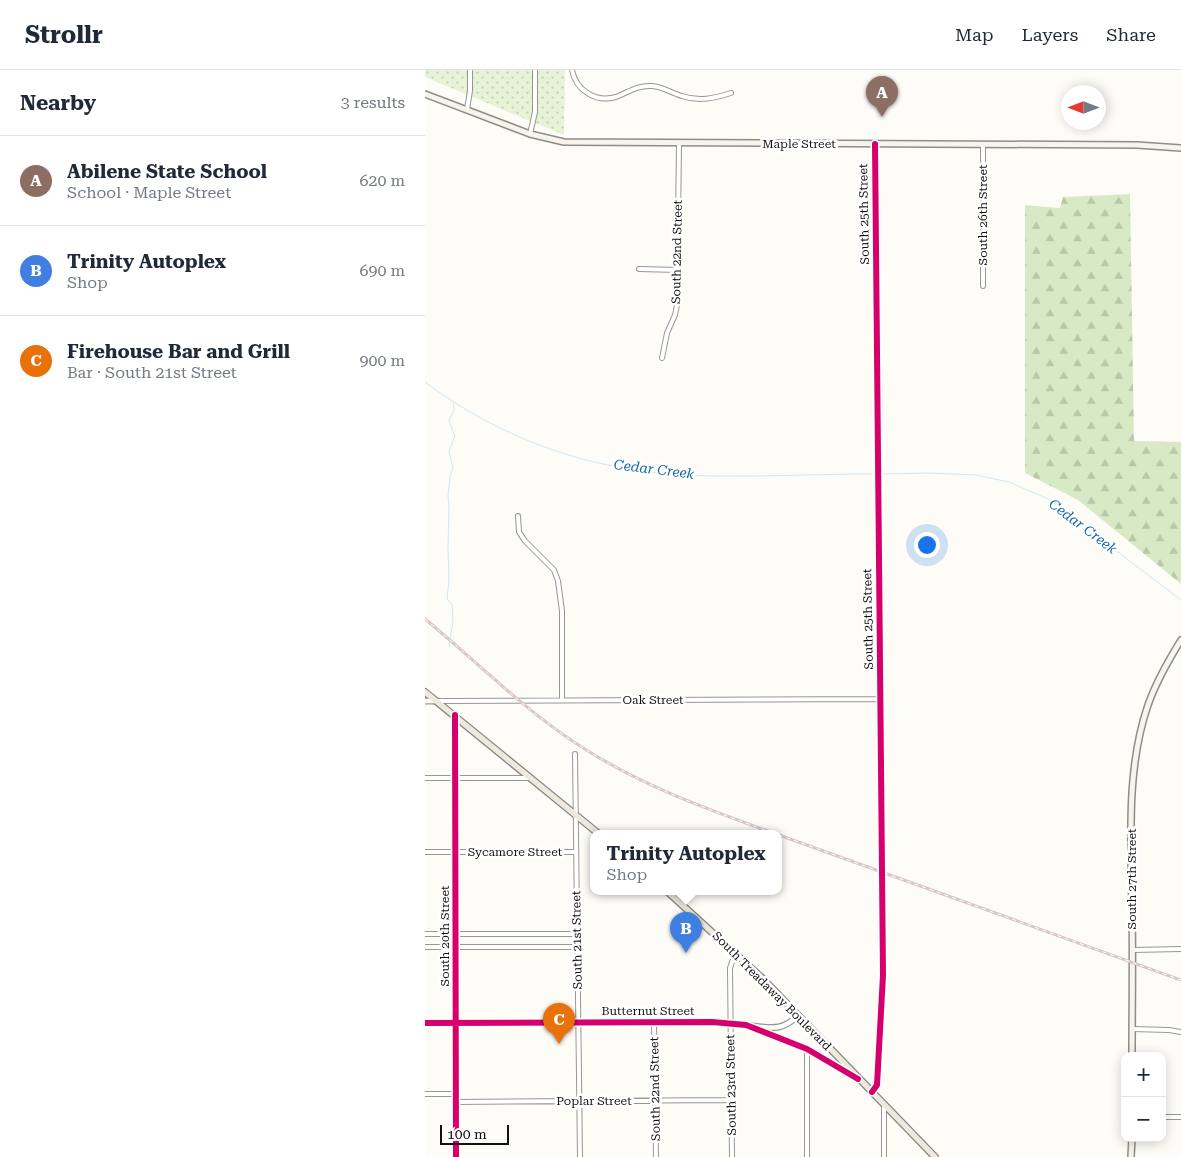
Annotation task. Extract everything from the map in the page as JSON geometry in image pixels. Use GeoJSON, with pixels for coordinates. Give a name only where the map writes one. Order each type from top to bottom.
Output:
{"type":"FeatureCollection","features":[{"type":"Feature","properties":{"kind":"main road","name":"Maple Street"},"geometry":{"type":"LineString","coordinates":[[425,94],[530,134],[564,142],[1137,145],[1181,148]]}},
{"type":"Feature","properties":{"kind":"main road","name":"South 27th Street"},"geometry":{"type":"LineString","coordinates":[[1132,1052],[1131,835],[1133,771],[1149,704],[1159,678],[1181,640]]}},
{"type":"Feature","properties":{"kind":"main road"},"geometry":{"type":"LineString","coordinates":[[425,692],[594,830]]}},
{"type":"Feature","properties":{"kind":"main road","name":"South Treadaway Boulevard"},"geometry":{"type":"LineString","coordinates":[[671,895],[762,978],[935,1157]]}},
{"type":"Feature","properties":{"kind":"main road"},"geometry":{"type":"LineString","coordinates":[[1131,1157],[1132,1142]]}},
{"type":"Feature","properties":{"kind":"street"},"geometry":{"type":"LineString","coordinates":[[467,109],[470,91],[470,70]]}},
{"type":"Feature","properties":{"kind":"street"},"geometry":{"type":"LineString","coordinates":[[530,134],[535,112],[535,70]]}},
{"type":"Feature","properties":{"kind":"street"},"geometry":{"type":"LineString","coordinates":[[572,70],[576,82],[581,89],[589,95],[599,98],[615,97],[631,89],[648,86],[666,89],[680,96],[695,99],[714,98],[731,93]]}},
{"type":"Feature","properties":{"kind":"street","name":"South 22nd Street"},"geometry":{"type":"LineString","coordinates":[[661,358],[677,305],[679,143]]}},
{"type":"Feature","properties":{"kind":"street","name":"South 25th Street"},"geometry":{"type":"LineString","coordinates":[[871,1092],[877,1085],[883,975],[875,144]]}},
{"type":"Feature","properties":{"kind":"street","name":"South 26th Street"},"geometry":{"type":"LineString","coordinates":[[983,144],[983,286]]}},
{"type":"Feature","properties":{"kind":"street"},"geometry":{"type":"LineString","coordinates":[[639,269],[678,270]]}},
{"type":"Feature","properties":{"kind":"street"},"geometry":{"type":"LineString","coordinates":[[519,516],[519,532],[525,541],[554,570],[558,581],[562,611],[562,700]]}},
{"type":"Feature","properties":{"kind":"street","name":"Oak Street"},"geometry":{"type":"LineString","coordinates":[[425,701],[880,699]]}},
{"type":"Feature","properties":{"kind":"street","name":"South 20th Street"},"geometry":{"type":"LineString","coordinates":[[455,715],[456,1157]]}},
{"type":"Feature","properties":{"kind":"street","name":"South 21st Street"},"geometry":{"type":"LineString","coordinates":[[575,754],[580,1157]]}},
{"type":"Feature","properties":{"kind":"street"},"geometry":{"type":"LineString","coordinates":[[425,778],[529,778]]}},
{"type":"Feature","properties":{"kind":"street","name":"Sycamore Street"},"geometry":{"type":"LineString","coordinates":[[425,852],[575,852]]}},
{"type":"Feature","properties":{"kind":"street"},"geometry":{"type":"LineString","coordinates":[[425,934],[577,934]]}},
{"type":"Feature","properties":{"kind":"street"},"geometry":{"type":"LineString","coordinates":[[425,948],[577,947]]}},
{"type":"Feature","properties":{"kind":"street"},"geometry":{"type":"LineString","coordinates":[[1133,950],[1181,949]]}},
{"type":"Feature","properties":{"kind":"street","name":"South 23rd Street"},"geometry":{"type":"LineString","coordinates":[[732,1157],[730,968],[737,955]]}},
{"type":"Feature","properties":{"kind":"street"},"geometry":{"type":"LineString","coordinates":[[746,1025],[783,1027],[797,1016]]}},
{"type":"Feature","properties":{"kind":"street","name":"South 22nd Street"},"geometry":{"type":"LineString","coordinates":[[654,1022],[656,1157]]}},
{"type":"Feature","properties":{"kind":"street","name":"Butternut Street"},"geometry":{"type":"LineString","coordinates":[[425,1023],[654,1022],[746,1025],[807,1049],[858,1079]]}},
{"type":"Feature","properties":{"kind":"street"},"geometry":{"type":"LineString","coordinates":[[1132,1030],[1162,1029],[1181,1032]]}},
{"type":"Feature","properties":{"kind":"street"},"geometry":{"type":"LineString","coordinates":[[807,1049],[807,1157]]}},
{"type":"Feature","properties":{"kind":"street"},"geometry":{"type":"LineString","coordinates":[[425,1094],[457,1094]]}},
{"type":"Feature","properties":{"kind":"street","name":"Poplar Street"},"geometry":{"type":"LineString","coordinates":[[456,1102],[731,1100]]}},
{"type":"Feature","properties":{"kind":"street"},"geometry":{"type":"LineString","coordinates":[[883,1104],[884,1157]]}},
{"type":"Feature","properties":{"kind":"street"},"geometry":{"type":"LineString","coordinates":[[1166,1117],[1181,1117]]}},
{"type":"Feature","properties":{"kind":"green space"},"geometry":{"type":"Polygon","coordinates":[[[425,70],[565,70],[564,135],[425,77],[425,70]]]}},
{"type":"Feature","properties":{"kind":"green space"},"geometry":{"type":"Polygon","coordinates":[[[1130,194],[1134,441],[1181,442],[1181,584],[1078,500],[1025,473],[1025,205],[1060,208],[1063,197],[1130,194]]]}},
{"type":"Feature","properties":{"kind":"waterway","name":"Cedar Creek"},"geometry":{"type":"LineString","coordinates":[[425,382],[453,402],[514,435],[546,448],[613,466],[647,472],[706,476],[872,474]]}},
{"type":"Feature","properties":{"kind":"waterway"},"geometry":{"type":"LineString","coordinates":[[449,646],[453,621],[452,605],[447,599],[449,580],[448,496],[450,476],[453,468],[449,451],[455,436],[449,421],[454,410],[453,403]]}},
{"type":"Feature","properties":{"kind":"waterway","name":"Cedar Creek"},"geometry":{"type":"LineString","coordinates":[[884,474],[976,475],[1009,482],[1048,499],[1181,600]]}},
{"type":"Feature","properties":{"kind":"railway"},"geometry":{"type":"LineString","coordinates":[[425,619],[537,715],[601,759],[674,795],[765,830]]}},
{"type":"Feature","properties":{"kind":"railway"},"geometry":{"type":"LineString","coordinates":[[782,836],[1181,980]]}},
{"type":"Feature","properties":{"kind":"cycle path"},"geometry":{"type":"LineString","coordinates":[[872,1092],[877,1085],[883,975],[875,144]]}},
{"type":"Feature","properties":{"kind":"cycle path"},"geometry":{"type":"LineString","coordinates":[[455,715],[456,1157]]}},
{"type":"Feature","properties":{"kind":"cycle path"},"geometry":{"type":"LineString","coordinates":[[425,1023],[712,1022],[746,1025],[807,1049],[858,1079]]}},
{"type":"Feature","properties":{"kind":"place","name":"Abilene State School"},"geometry":{"type":"Point","coordinates":[882,117]}},
{"type":"Feature","properties":{"kind":"place","name":"Trinity Autoplex"},"geometry":{"type":"Point","coordinates":[686,953]}},
{"type":"Feature","properties":{"kind":"place","name":"Firehouse Bar and Grill"},"geometry":{"type":"Point","coordinates":[559,1044]}}]}
